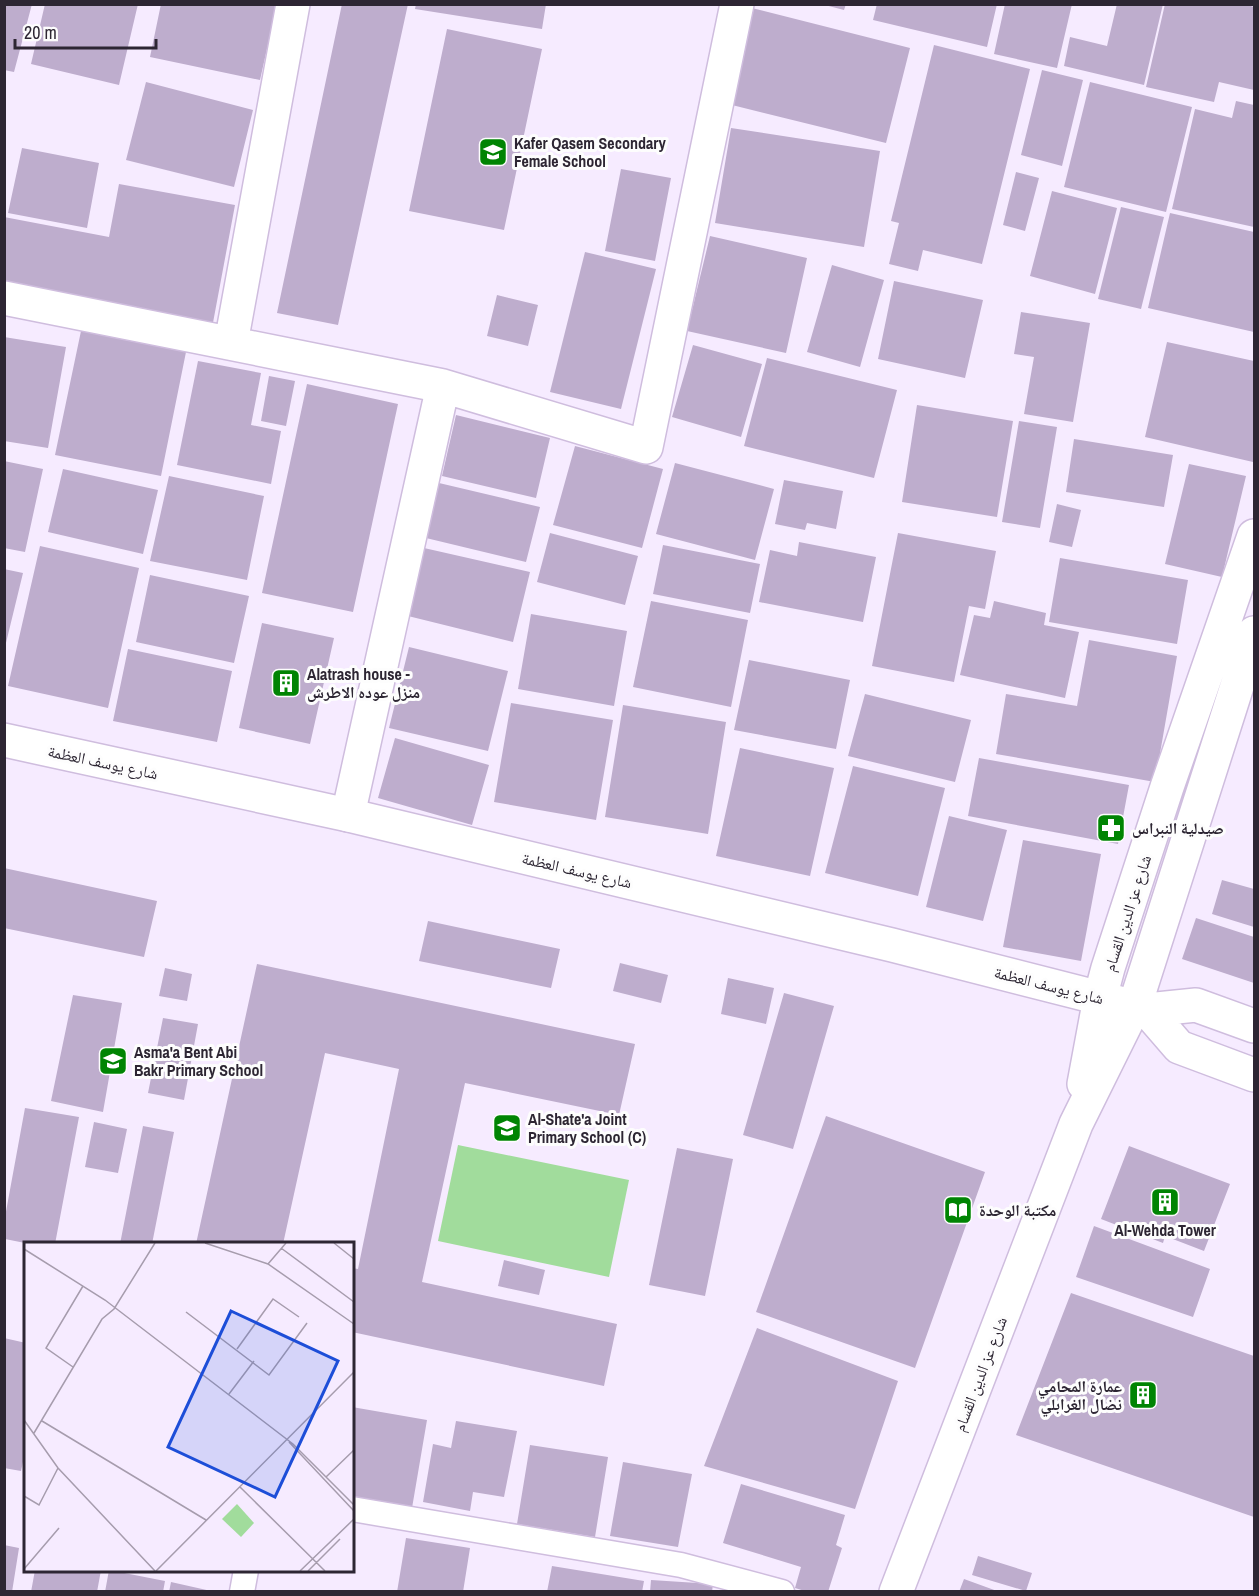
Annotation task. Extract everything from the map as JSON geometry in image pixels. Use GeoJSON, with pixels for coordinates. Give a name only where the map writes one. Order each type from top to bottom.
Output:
{"type":"FeatureCollection","features":[{"type":"Feature","properties":{"kind":"street"},"geometry":{"type":"LineString","coordinates":[[231,343],[293,4]]}},
{"type":"Feature","properties":{"kind":"street"},"geometry":{"type":"LineString","coordinates":[[4,298],[442,386],[646,447],[737,4]]}},
{"type":"Feature","properties":{"kind":"street"},"geometry":{"type":"LineString","coordinates":[[348,815],[442,386]]}},
{"type":"Feature","properties":{"kind":"street","name":"شارع عز الدين القسام"},"geometry":{"type":"LineString","coordinates":[[1076,1124],[1100,998],[1167,788],[1254,536]]}},
{"type":"Feature","properties":{"kind":"street","name":"شارع عز الدين القسام"},"geometry":{"type":"LineString","coordinates":[[896,1592],[1076,1124],[1141,1007],[1254,633]]}},
{"type":"Feature","properties":{"kind":"street","name":"شارع يوسف العظمة"},"geometry":{"type":"LineString","coordinates":[[4,740],[348,815],[892,945],[1100,998],[1141,1007],[1196,1005],[1254,1026]]}},
{"type":"Feature","properties":{"kind":"street"},"geometry":{"type":"LineString","coordinates":[[1141,1007],[1179,1047],[1254,1075]]}},
{"type":"Feature","properties":{"kind":"lane"},"geometry":{"type":"LineString","coordinates":[[354,1509],[681,1565],[782,1592]]}},
{"type":"Feature","properties":{"kind":"lane"},"geometry":{"type":"LineString","coordinates":[[242,1592],[246,1572]]}},
{"type":"Feature","properties":{"kind":"green space"},"geometry":{"type":"Polygon","coordinates":[[[458,1145],[629,1180],[609,1277],[438,1241],[458,1145]]]}},
{"type":"Feature","properties":{"kind":"building"},"geometry":{"type":"Polygon","coordinates":[[[4,4],[32,4],[14,72],[4,70],[4,4]]]}},
{"type":"Feature","properties":{"kind":"building"},"geometry":{"type":"Polygon","coordinates":[[[45,4],[138,4],[119,85],[31,64],[45,4]]]}},
{"type":"Feature","properties":{"kind":"building"},"geometry":{"type":"Polygon","coordinates":[[[161,4],[277,4],[260,80],[150,57],[161,4]]]}},
{"type":"Feature","properties":{"kind":"building"},"geometry":{"type":"Polygon","coordinates":[[[342,4],[408,4],[338,325],[277,313],[342,4]]]}},
{"type":"Feature","properties":{"kind":"building"},"geometry":{"type":"Polygon","coordinates":[[[416,4],[546,4],[542,29],[415,9],[416,4]]]}},
{"type":"Feature","properties":{"kind":"building"},"geometry":{"type":"Polygon","coordinates":[[[821,4],[846,4],[844,10],[821,4]]]}},
{"type":"Feature","properties":{"kind":"building"},"geometry":{"type":"Polygon","coordinates":[[[877,4],[997,4],[987,47],[873,20],[877,4]]]}},
{"type":"Feature","properties":{"kind":"building"},"geometry":{"type":"Polygon","coordinates":[[[1005,4],[1072,4],[1057,68],[994,54],[1005,4]]]}},
{"type":"Feature","properties":{"kind":"building"},"geometry":{"type":"Polygon","coordinates":[[[1117,4],[1163,4],[1144,85],[1064,66],[1070,37],[1107,46],[1117,4]]]}},
{"type":"Feature","properties":{"kind":"building"},"geometry":{"type":"Polygon","coordinates":[[[1165,4],[1244,4],[1254,7],[1254,90],[1219,82],[1214,102],[1146,87],[1165,4]]]}},
{"type":"Feature","properties":{"kind":"building"},"geometry":{"type":"Polygon","coordinates":[[[752,8],[910,48],[886,143],[728,104],[752,8]]]}},
{"type":"Feature","properties":{"kind":"building"},"geometry":{"type":"Polygon","coordinates":[[[447,29],[542,49],[504,230],[409,211],[447,29]]]}},
{"type":"Feature","properties":{"kind":"building"},"geometry":{"type":"Polygon","coordinates":[[[934,45],[1030,69],[982,264],[923,250],[918,271],[889,264],[899,223],[891,221],[934,45]]]}},
{"type":"Feature","properties":{"kind":"building"},"geometry":{"type":"Polygon","coordinates":[[[1042,70],[1083,80],[1062,166],[1021,155],[1042,70]]]}},
{"type":"Feature","properties":{"kind":"building"},"geometry":{"type":"Polygon","coordinates":[[[146,82],[253,110],[234,187],[126,160],[146,82]]]}},
{"type":"Feature","properties":{"kind":"building"},"geometry":{"type":"Polygon","coordinates":[[[1090,82],[1192,107],[1166,212],[1064,187],[1090,82]]]}},
{"type":"Feature","properties":{"kind":"building"},"geometry":{"type":"Polygon","coordinates":[[[1236,101],[1254,105],[1254,227],[1172,209],[1195,109],[1232,118],[1236,101]]]}},
{"type":"Feature","properties":{"kind":"building"},"geometry":{"type":"Polygon","coordinates":[[[731,128],[880,151],[864,247],[715,223],[731,128]]]}},
{"type":"Feature","properties":{"kind":"building"},"geometry":{"type":"Polygon","coordinates":[[[22,148],[99,163],[87,228],[8,213],[22,148]]]}},
{"type":"Feature","properties":{"kind":"building"},"geometry":{"type":"Polygon","coordinates":[[[621,169],[671,178],[655,261],[605,251],[621,169]]]}},
{"type":"Feature","properties":{"kind":"building"},"geometry":{"type":"Polygon","coordinates":[[[1016,172],[1039,178],[1025,231],[1003,225],[1016,172]]]}},
{"type":"Feature","properties":{"kind":"building"},"geometry":{"type":"Polygon","coordinates":[[[119,184],[235,205],[212,328],[4,290],[4,217],[109,237],[119,184]]]}},
{"type":"Feature","properties":{"kind":"building"},"geometry":{"type":"Polygon","coordinates":[[[1052,191],[1117,208],[1095,294],[1030,276],[1052,191]]]}},
{"type":"Feature","properties":{"kind":"building"},"geometry":{"type":"Polygon","coordinates":[[[1121,207],[1164,217],[1141,309],[1098,299],[1121,207]]]}},
{"type":"Feature","properties":{"kind":"building"},"geometry":{"type":"Polygon","coordinates":[[[1170,213],[1254,232],[1254,332],[1148,308],[1170,213]]]}},
{"type":"Feature","properties":{"kind":"building"},"geometry":{"type":"Polygon","coordinates":[[[710,236],[807,258],[786,353],[687,331],[710,236]]]}},
{"type":"Feature","properties":{"kind":"building"},"geometry":{"type":"Polygon","coordinates":[[[585,252],[656,269],[621,409],[550,392],[585,252]]]}},
{"type":"Feature","properties":{"kind":"building"},"geometry":{"type":"Polygon","coordinates":[[[832,265],[884,280],[860,367],[807,352],[832,265]]]}},
{"type":"Feature","properties":{"kind":"building"},"geometry":{"type":"Polygon","coordinates":[[[894,281],[983,300],[965,378],[878,359],[894,281]]]}},
{"type":"Feature","properties":{"kind":"building"},"geometry":{"type":"Polygon","coordinates":[[[497,295],[538,305],[528,346],[487,336],[497,295]]]}},
{"type":"Feature","properties":{"kind":"building"},"geometry":{"type":"Polygon","coordinates":[[[1021,312],[1090,323],[1073,422],[1024,414],[1034,357],[1014,354],[1021,312]]]}},
{"type":"Feature","properties":{"kind":"building"},"geometry":{"type":"Polygon","coordinates":[[[81,331],[186,352],[161,476],[55,455],[81,331]]]}},
{"type":"Feature","properties":{"kind":"building"},"geometry":{"type":"Polygon","coordinates":[[[4,337],[66,347],[48,448],[4,441],[4,337]]]}},
{"type":"Feature","properties":{"kind":"building"},"geometry":{"type":"Polygon","coordinates":[[[1167,342],[1254,361],[1253,462],[1145,437],[1167,342]]]}},
{"type":"Feature","properties":{"kind":"building"},"geometry":{"type":"Polygon","coordinates":[[[693,345],[762,364],[741,437],[672,417],[693,345]]]}},
{"type":"Feature","properties":{"kind":"building"},"geometry":{"type":"Polygon","coordinates":[[[767,358],[897,390],[874,478],[744,446],[767,358]]]}},
{"type":"Feature","properties":{"kind":"building"},"geometry":{"type":"Polygon","coordinates":[[[198,361],[261,373],[251,425],[281,431],[271,484],[177,465],[198,361]]]}},
{"type":"Feature","properties":{"kind":"building"},"geometry":{"type":"Polygon","coordinates":[[[269,376],[295,381],[286,426],[261,421],[269,376]]]}},
{"type":"Feature","properties":{"kind":"building"},"geometry":{"type":"Polygon","coordinates":[[[307,384],[398,404],[353,612],[262,593],[307,384]]]}},
{"type":"Feature","properties":{"kind":"building"},"geometry":{"type":"Polygon","coordinates":[[[917,405],[1013,421],[997,517],[902,502],[917,405]]]}},
{"type":"Feature","properties":{"kind":"building"},"geometry":{"type":"Polygon","coordinates":[[[456,415],[550,438],[536,498],[442,476],[456,415]]]}},
{"type":"Feature","properties":{"kind":"building"},"geometry":{"type":"Polygon","coordinates":[[[1019,421],[1057,427],[1040,528],[1002,522],[1019,421]]]}},
{"type":"Feature","properties":{"kind":"building"},"geometry":{"type":"Polygon","coordinates":[[[1074,439],[1173,455],[1164,507],[1066,492],[1074,439]]]}},
{"type":"Feature","properties":{"kind":"building"},"geometry":{"type":"Polygon","coordinates":[[[575,446],[663,469],[642,548],[553,525],[575,446]]]}},
{"type":"Feature","properties":{"kind":"building"},"geometry":{"type":"Polygon","coordinates":[[[4,461],[43,469],[25,552],[4,548],[4,461]]]}},
{"type":"Feature","properties":{"kind":"building"},"geometry":{"type":"Polygon","coordinates":[[[675,463],[774,489],[755,560],[656,534],[675,463]]]}},
{"type":"Feature","properties":{"kind":"building"},"geometry":{"type":"Polygon","coordinates":[[[1189,464],[1246,476],[1222,577],[1165,564],[1189,464]]]}},
{"type":"Feature","properties":{"kind":"building"},"geometry":{"type":"Polygon","coordinates":[[[63,469],[158,490],[143,554],[48,532],[63,469]]]}},
{"type":"Feature","properties":{"kind":"building"},"geometry":{"type":"Polygon","coordinates":[[[169,476],[264,496],[247,580],[150,561],[169,476]]]}},
{"type":"Feature","properties":{"kind":"building"},"geometry":{"type":"Polygon","coordinates":[[[784,480],[843,491],[836,529],[807,523],[805,530],[775,524],[784,480]]]}},
{"type":"Feature","properties":{"kind":"building"},"geometry":{"type":"Polygon","coordinates":[[[439,483],[540,507],[526,562],[426,538],[439,483]]]}},
{"type":"Feature","properties":{"kind":"building"},"geometry":{"type":"Polygon","coordinates":[[[1057,504],[1081,510],[1072,547],[1049,542],[1057,504]]]}},
{"type":"Feature","properties":{"kind":"building"},"geometry":{"type":"Polygon","coordinates":[[[550,533],[638,556],[625,605],[537,582],[550,533]]]}},
{"type":"Feature","properties":{"kind":"building"},"geometry":{"type":"Polygon","coordinates":[[[898,533],[996,551],[985,609],[969,606],[954,682],[872,666],[898,533]]]}},
{"type":"Feature","properties":{"kind":"building"},"geometry":{"type":"Polygon","coordinates":[[[799,542],[876,557],[863,622],[759,602],[770,550],[797,556],[799,542]]]}},
{"type":"Feature","properties":{"kind":"building"},"geometry":{"type":"Polygon","coordinates":[[[663,545],[760,564],[750,613],[653,594],[663,545]]]}},
{"type":"Feature","properties":{"kind":"building"},"geometry":{"type":"Polygon","coordinates":[[[40,546],[139,568],[108,708],[8,686],[40,546]]]}},
{"type":"Feature","properties":{"kind":"building"},"geometry":{"type":"Polygon","coordinates":[[[424,548],[530,572],[513,642],[408,616],[424,548]]]}},
{"type":"Feature","properties":{"kind":"building"},"geometry":{"type":"Polygon","coordinates":[[[1060,558],[1188,580],[1177,644],[1049,622],[1060,558]]]}},
{"type":"Feature","properties":{"kind":"building"},"geometry":{"type":"Polygon","coordinates":[[[4,569],[23,573],[5,647],[4,647],[4,569]]]}},
{"type":"Feature","properties":{"kind":"building"},"geometry":{"type":"Polygon","coordinates":[[[150,575],[249,596],[234,663],[136,642],[150,575]]]}},
{"type":"Feature","properties":{"kind":"building"},"geometry":{"type":"Polygon","coordinates":[[[651,601],[748,620],[731,707],[633,687],[651,601]]]}},
{"type":"Feature","properties":{"kind":"building"},"geometry":{"type":"Polygon","coordinates":[[[994,601],[1046,613],[1044,625],[1079,632],[1065,698],[960,675],[974,615],[990,618],[994,601]]]}},
{"type":"Feature","properties":{"kind":"building"},"geometry":{"type":"Polygon","coordinates":[[[531,614],[627,631],[614,706],[518,689],[531,614]]]}},
{"type":"Feature","properties":{"kind":"building","name":"Alatrash house - منزل عوده الاطرش"},"geometry":{"type":"Polygon","coordinates":[[[262,623],[334,638],[310,744],[239,728],[262,623]]]}},
{"type":"Feature","properties":{"kind":"building"},"geometry":{"type":"Polygon","coordinates":[[[1089,640],[1177,656],[1155,782],[996,754],[1006,694],[1077,706],[1089,640]]]}},
{"type":"Feature","properties":{"kind":"building"},"geometry":{"type":"Polygon","coordinates":[[[409,647],[508,671],[488,751],[389,728],[409,647]]]}},
{"type":"Feature","properties":{"kind":"building"},"geometry":{"type":"Polygon","coordinates":[[[128,649],[232,671],[217,742],[113,721],[128,649]]]}},
{"type":"Feature","properties":{"kind":"building"},"geometry":{"type":"Polygon","coordinates":[[[749,660],[850,680],[836,749],[734,730],[749,660]]]}},
{"type":"Feature","properties":{"kind":"building"},"geometry":{"type":"Polygon","coordinates":[[[865,694],[971,720],[955,782],[848,756],[865,694]]]}},
{"type":"Feature","properties":{"kind":"building"},"geometry":{"type":"Polygon","coordinates":[[[511,703],[613,720],[596,820],[494,802],[511,703]]]}},
{"type":"Feature","properties":{"kind":"building"},"geometry":{"type":"Polygon","coordinates":[[[623,705],[726,722],[708,834],[605,817],[623,705]]]}},
{"type":"Feature","properties":{"kind":"building"},"geometry":{"type":"Polygon","coordinates":[[[395,738],[489,765],[472,825],[378,798],[395,738]]]}},
{"type":"Feature","properties":{"kind":"building"},"geometry":{"type":"Polygon","coordinates":[[[740,748],[834,768],[810,876],[716,856],[740,748]]]}},
{"type":"Feature","properties":{"kind":"building"},"geometry":{"type":"Polygon","coordinates":[[[979,758],[1129,785],[1118,844],[968,816],[979,758]]]}},
{"type":"Feature","properties":{"kind":"building"},"geometry":{"type":"Polygon","coordinates":[[[853,766],[945,788],[918,896],[825,873],[853,766]]]}},
{"type":"Feature","properties":{"kind":"building"},"geometry":{"type":"Polygon","coordinates":[[[949,816],[1007,830],[983,921],[926,907],[949,816]]]}},
{"type":"Feature","properties":{"kind":"building"},"geometry":{"type":"Polygon","coordinates":[[[1023,840],[1101,854],[1081,961],[1003,947],[1023,840]]]}},
{"type":"Feature","properties":{"kind":"building"},"geometry":{"type":"Polygon","coordinates":[[[4,868],[157,901],[144,957],[4,928],[4,868]]]}},
{"type":"Feature","properties":{"kind":"building"},"geometry":{"type":"Polygon","coordinates":[[[1222,880],[1254,889],[1254,927],[1212,914],[1222,880]]]}},
{"type":"Feature","properties":{"kind":"building"},"geometry":{"type":"Polygon","coordinates":[[[1196,918],[1254,937],[1254,983],[1182,959],[1196,918]]]}},
{"type":"Feature","properties":{"kind":"building"},"geometry":{"type":"Polygon","coordinates":[[[428,921],[560,949],[551,988],[419,961],[428,921]]]}},
{"type":"Feature","properties":{"kind":"building"},"geometry":{"type":"Polygon","coordinates":[[[620,963],[668,975],[661,1003],[613,991],[620,963]]]}},
{"type":"Feature","properties":{"kind":"building"},"geometry":{"type":"Polygon","coordinates":[[[257,964],[635,1044],[619,1115],[465,1083],[422,1282],[617,1324],[604,1386],[354,1332],[354,1268],[358,1269],[399,1069],[325,1053],[283,1242],[196,1242],[257,964]]]}},
{"type":"Feature","properties":{"kind":"building"},"geometry":{"type":"Polygon","coordinates":[[[165,968],[192,974],[187,1001],[159,996],[165,968]]]}},
{"type":"Feature","properties":{"kind":"building"},"geometry":{"type":"Polygon","coordinates":[[[728,978],[774,988],[766,1024],[721,1014],[728,978]]]}},
{"type":"Feature","properties":{"kind":"building"},"geometry":{"type":"Polygon","coordinates":[[[784,993],[834,1006],[793,1149],[743,1135],[784,993]]]}},
{"type":"Feature","properties":{"kind":"building"},"geometry":{"type":"Polygon","coordinates":[[[73,995],[122,1003],[103,1112],[51,1101],[73,995]]]}},
{"type":"Feature","properties":{"kind":"building"},"geometry":{"type":"Polygon","coordinates":[[[163,1018],[198,1024],[184,1100],[148,1093],[163,1018]]]}},
{"type":"Feature","properties":{"kind":"building"},"geometry":{"type":"Polygon","coordinates":[[[25,1108],[79,1117],[55,1242],[24,1243],[5,1239],[5,1217],[25,1108]]]}},
{"type":"Feature","properties":{"kind":"building"},"geometry":{"type":"Polygon","coordinates":[[[826,1116],[985,1172],[915,1368],[756,1312],[826,1116]]]}},
{"type":"Feature","properties":{"kind":"building"},"geometry":{"type":"Polygon","coordinates":[[[94,1122],[127,1129],[118,1173],[85,1167],[94,1122]]]}},
{"type":"Feature","properties":{"kind":"building"},"geometry":{"type":"Polygon","coordinates":[[[143,1126],[174,1132],[152,1242],[120,1242],[143,1126]]]}},
{"type":"Feature","properties":{"kind":"building","name":"Al-Wehda Tower"},"geometry":{"type":"Polygon","coordinates":[[[1129,1146],[1230,1184],[1204,1251],[1165,1236],[1163,1243],[1101,1219],[1129,1146]]]}},
{"type":"Feature","properties":{"kind":"building"},"geometry":{"type":"Polygon","coordinates":[[[677,1148],[733,1159],[705,1296],[649,1285],[677,1148]]]}},
{"type":"Feature","properties":{"kind":"building"},"geometry":{"type":"Polygon","coordinates":[[[1094,1226],[1210,1269],[1193,1317],[1076,1277],[1094,1226]]]}},
{"type":"Feature","properties":{"kind":"building"},"geometry":{"type":"Polygon","coordinates":[[[504,1260],[545,1270],[539,1295],[498,1286],[504,1260]]]}},
{"type":"Feature","properties":{"kind":"building","name":"عمارة المحامي نضال الغرابلي"},"geometry":{"type":"Polygon","coordinates":[[[1071,1293],[1254,1356],[1254,1517],[1016,1435],[1071,1293]]]}},
{"type":"Feature","properties":{"kind":"building"},"geometry":{"type":"Polygon","coordinates":[[[757,1328],[898,1381],[855,1509],[704,1466],[757,1328]]]}},
{"type":"Feature","properties":{"kind":"building"},"geometry":{"type":"Polygon","coordinates":[[[4,1338],[24,1343],[24,1457],[21,1471],[4,1468],[4,1338]]]}},
{"type":"Feature","properties":{"kind":"building"},"geometry":{"type":"Polygon","coordinates":[[[354,1407],[427,1420],[412,1508],[354,1497],[354,1407]]]}},
{"type":"Feature","properties":{"kind":"building"},"geometry":{"type":"Polygon","coordinates":[[[456,1421],[517,1431],[504,1497],[473,1492],[470,1511],[423,1502],[433,1444],[451,1448],[456,1421]]]}},
{"type":"Feature","properties":{"kind":"building"},"geometry":{"type":"Polygon","coordinates":[[[530,1445],[608,1457],[595,1537],[517,1524],[530,1445]]]}},
{"type":"Feature","properties":{"kind":"building"},"geometry":{"type":"Polygon","coordinates":[[[623,1462],[692,1474],[678,1547],[610,1536],[623,1462]]]}},
{"type":"Feature","properties":{"kind":"building"},"geometry":{"type":"Polygon","coordinates":[[[741,1484],[845,1515],[836,1545],[842,1548],[828,1592],[808,1592],[795,1588],[801,1567],[723,1543],[741,1484]]]}},
{"type":"Feature","properties":{"kind":"building"},"geometry":{"type":"Polygon","coordinates":[[[406,1538],[470,1548],[463,1592],[397,1592],[406,1538]]]}},
{"type":"Feature","properties":{"kind":"building"},"geometry":{"type":"Polygon","coordinates":[[[4,1545],[19,1548],[12,1592],[4,1592],[4,1545]]]}},
{"type":"Feature","properties":{"kind":"building"},"geometry":{"type":"Polygon","coordinates":[[[978,1556],[1032,1573],[1026,1591],[972,1575],[978,1556]]]}},
{"type":"Feature","properties":{"kind":"building"},"geometry":{"type":"Polygon","coordinates":[[[552,1566],[644,1581],[642,1592],[547,1592],[552,1566]]]}},
{"type":"Feature","properties":{"kind":"building"},"geometry":{"type":"Polygon","coordinates":[[[35,1572],[101,1572],[97,1592],[31,1592],[35,1572]]]}},
{"type":"Feature","properties":{"kind":"building"},"geometry":{"type":"Polygon","coordinates":[[[109,1572],[165,1581],[163,1592],[105,1592],[109,1572]]]}},
{"type":"Feature","properties":{"kind":"building"},"geometry":{"type":"Polygon","coordinates":[[[964,1579],[997,1591],[997,1592],[959,1592],[964,1579]]]}},
{"type":"Feature","properties":{"kind":"building"},"geometry":{"type":"Polygon","coordinates":[[[651,1580],[713,1584],[712,1592],[650,1592],[651,1580]]]}},
{"type":"Feature","properties":{"kind":"building"},"geometry":{"type":"Polygon","coordinates":[[[171,1582],[211,1591],[211,1592],[169,1592],[171,1582]]]}},
{"type":"Feature","properties":{"kind":"place","name":"Kafer Qasem Secondary Female School"},"geometry":{"type":"Point","coordinates":[493,152]}},
{"type":"Feature","properties":{"kind":"place","name":"Alatrash house - منزل عوده الاطرش"},"geometry":{"type":"Point","coordinates":[286,683]}},
{"type":"Feature","properties":{"kind":"place","name":"صيدلية النبراس"},"geometry":{"type":"Point","coordinates":[1111,828]}},
{"type":"Feature","properties":{"kind":"place","name":"Asma'a Bent Abi Bakr Primary School"},"geometry":{"type":"Point","coordinates":[113,1061]}},
{"type":"Feature","properties":{"kind":"place","name":"Al-Shate'a Joint Primary School (C)"},"geometry":{"type":"Point","coordinates":[507,1128]}},
{"type":"Feature","properties":{"kind":"place","name":"Al-Wehda Tower"},"geometry":{"type":"Point","coordinates":[1165,1202]}},
{"type":"Feature","properties":{"kind":"place","name":"مكتبة الوحدة"},"geometry":{"type":"Point","coordinates":[958,1210]}},
{"type":"Feature","properties":{"kind":"place","name":"عمارة المحامي نضال الغرابلي"},"geometry":{"type":"Point","coordinates":[1143,1395]}}]}
